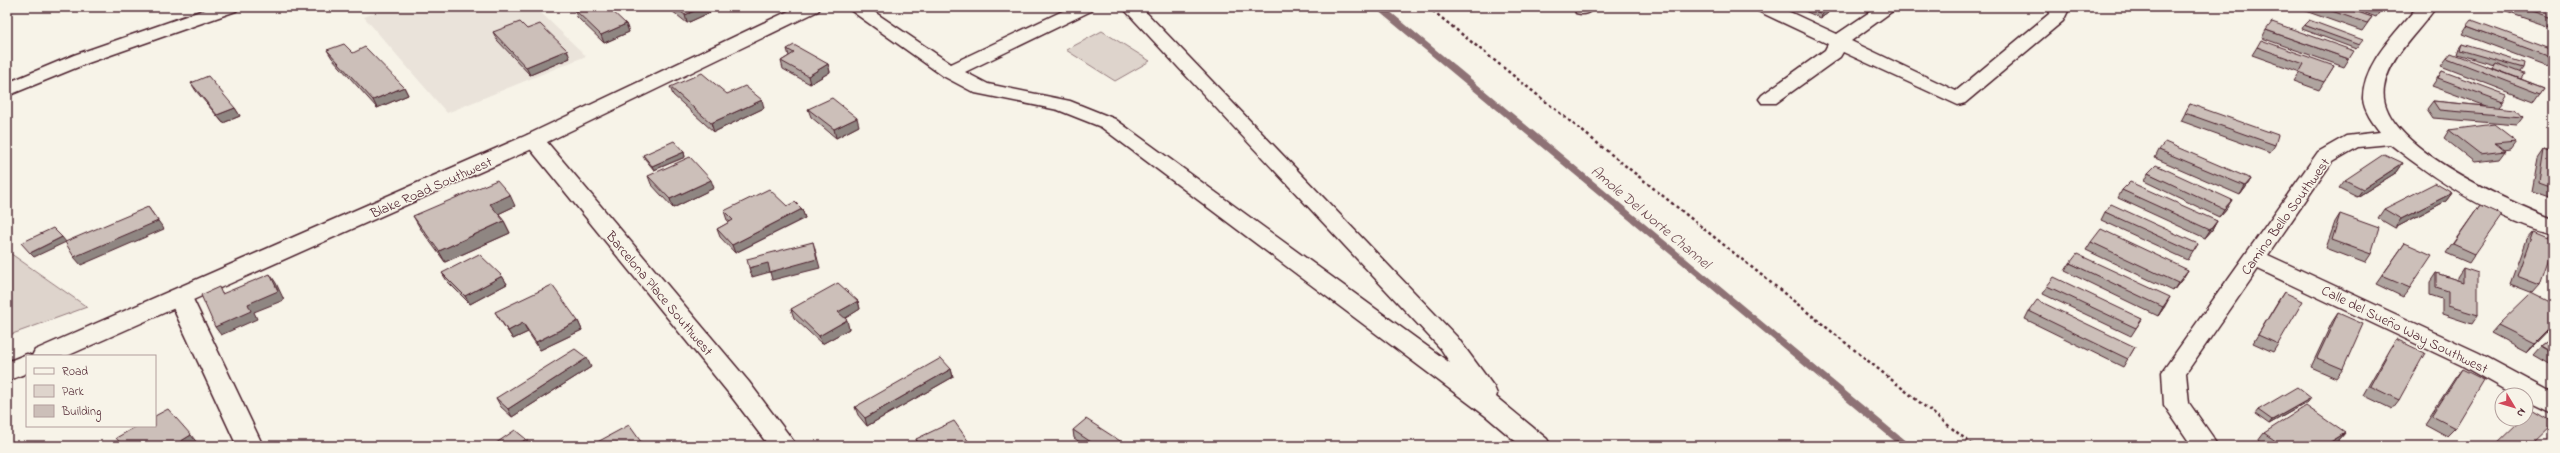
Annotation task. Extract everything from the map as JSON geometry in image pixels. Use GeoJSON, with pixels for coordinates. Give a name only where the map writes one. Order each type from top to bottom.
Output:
{"type":"FeatureCollection","features":[{"type":"Feature","properties":{"kind":"street"},"geometry":{"type":"LineString","coordinates":[[7,90],[81,58],[230,7]]}},
{"type":"Feature","properties":{"kind":"street","name":"Blake Road Southwest"},"geometry":{"type":"LineString","coordinates":[[46,355],[534,140],[812,7]]}},
{"type":"Feature","properties":{"kind":"street"},"geometry":{"type":"LineString","coordinates":[[855,7],[950,72],[982,89],[1063,105],[1108,123],[1496,410],[1538,446]]}},
{"type":"Feature","properties":{"kind":"street"},"geometry":{"type":"LineString","coordinates":[[950,72],[1085,7]]}},
{"type":"Feature","properties":{"kind":"street"},"geometry":{"type":"LineString","coordinates":[[1131,7],[1449,344],[1496,410]]}},
{"type":"Feature","properties":{"kind":"street"},"geometry":{"type":"LineString","coordinates":[[1764,7],[1958,99],[2057,17],[2061,7]]}},
{"type":"Feature","properties":{"kind":"street"},"geometry":{"type":"LineString","coordinates":[[1769,99],[1832,53],[1838,42],[1889,7]]}},
{"type":"Feature","properties":{"kind":"street"},"geometry":{"type":"LineString","coordinates":[[2427,7],[2385,62],[2376,81],[2373,100],[2380,117],[2394,137],[2426,164],[2464,188],[2553,227]]}},
{"type":"Feature","properties":{"kind":"street","name":"Camino Bello Southwest"},"geometry":{"type":"LineString","coordinates":[[2206,446],[2177,404],[2174,372],[2325,157],[2353,141],[2394,137]]}},
{"type":"Feature","properties":{"kind":"street","name":"Barcelona Place Southwest"},"geometry":{"type":"LineString","coordinates":[[534,140],[740,389],[784,446]]}},
{"type":"Feature","properties":{"kind":"street","name":"Calle del Sueño Way Southwest"},"geometry":{"type":"LineString","coordinates":[[2255,258],[2470,359],[2553,405]]}},
{"type":"Feature","properties":{"kind":"street"},"geometry":{"type":"LineString","coordinates":[[180,297],[250,446]]}},
{"type":"Feature","properties":{"kind":"street"},"geometry":{"type":"LineString","coordinates":[[7,372],[26,363]]}},
{"type":"Feature","properties":{"kind":"path"},"geometry":{"type":"LineString","coordinates":[[1428,7],[1974,446]]}},
{"type":"Feature","properties":{"kind":"shaded area"},"geometry":{"type":"Polygon","coordinates":[[[390,7],[535,7],[586,56],[447,113],[364,17],[390,7]]]}},
{"type":"Feature","properties":{"kind":"green space"},"geometry":{"type":"Polygon","coordinates":[[[1102,31],[1150,61],[1115,81],[1066,50],[1102,31]]]}},
{"type":"Feature","properties":{"kind":"green space"},"geometry":{"type":"Polygon","coordinates":[[[7,251],[87,307],[7,336],[7,251]]]}},
{"type":"Feature","properties":{"kind":"building"},"geometry":{"type":"Polygon","coordinates":[[[579,7],[608,7],[626,24],[601,35],[574,9],[579,7]]]}},
{"type":"Feature","properties":{"kind":"building"},"geometry":{"type":"Polygon","coordinates":[[[674,7],[703,7],[685,15],[674,7]]]}},
{"type":"Feature","properties":{"kind":"building"},"geometry":{"type":"Polygon","coordinates":[[[1806,7],[1824,7],[1829,9],[1822,14],[1806,7]]]}},
{"type":"Feature","properties":{"kind":"building"},"geometry":{"type":"Polygon","coordinates":[[[2320,7],[2343,7],[2372,17],[2367,23],[2320,7]]]}},
{"type":"Feature","properties":{"kind":"building"},"geometry":{"type":"Polygon","coordinates":[[[2521,7],[2553,7],[2553,18],[2521,7]]]}},
{"type":"Feature","properties":{"kind":"building"},"geometry":{"type":"Polygon","coordinates":[[[2309,20],[2363,40],[2359,45],[2304,25],[2309,20]]]}},
{"type":"Feature","properties":{"kind":"building"},"geometry":{"type":"Polygon","coordinates":[[[2472,20],[2553,50],[2553,58],[2467,26],[2472,20]]]}},
{"type":"Feature","properties":{"kind":"building"},"geometry":{"type":"Polygon","coordinates":[[[520,22],[527,29],[540,24],[567,50],[526,67],[493,32],[520,22]]]}},
{"type":"Feature","properties":{"kind":"building"},"geometry":{"type":"Polygon","coordinates":[[[2272,22],[2354,51],[2349,59],[2266,30],[2272,22]]]}},
{"type":"Feature","properties":{"kind":"building"},"geometry":{"type":"Polygon","coordinates":[[[2261,40],[2334,66],[2324,82],[2299,73],[2304,64],[2257,47],[2261,40]]]}},
{"type":"Feature","properties":{"kind":"building"},"geometry":{"type":"Polygon","coordinates":[[[344,44],[353,53],[365,47],[404,87],[373,100],[327,50],[344,44]]]}},
{"type":"Feature","properties":{"kind":"building"},"geometry":{"type":"Polygon","coordinates":[[[2462,44],[2524,63],[2523,68],[2460,50],[2462,44]]]}},
{"type":"Feature","properties":{"kind":"building"},"geometry":{"type":"Polygon","coordinates":[[[794,45],[828,64],[808,76],[781,61],[794,53],[787,49],[794,45]]]}},
{"type":"Feature","properties":{"kind":"building"},"geometry":{"type":"Polygon","coordinates":[[[2451,53],[2544,88],[2540,94],[2447,58],[2451,53]]]}},
{"type":"Feature","properties":{"kind":"building"},"geometry":{"type":"Polygon","coordinates":[[[2495,63],[2524,74],[2521,79],[2492,68],[2495,63]]]}},
{"type":"Feature","properties":{"kind":"building"},"geometry":{"type":"Polygon","coordinates":[[[2442,71],[2507,95],[2503,102],[2438,78],[2442,71]]]}},
{"type":"Feature","properties":{"kind":"building"},"geometry":{"type":"Polygon","coordinates":[[[702,73],[727,94],[745,86],[762,100],[711,123],[670,87],[702,73]]]}},
{"type":"Feature","properties":{"kind":"building"},"geometry":{"type":"Polygon","coordinates":[[[208,76],[235,108],[217,115],[191,83],[208,76]]]}},
{"type":"Feature","properties":{"kind":"building"},"geometry":{"type":"Polygon","coordinates":[[[832,98],[857,118],[834,129],[808,109],[832,98]]]}},
{"type":"Feature","properties":{"kind":"building"},"geometry":{"type":"Polygon","coordinates":[[[2433,101],[2516,109],[2523,117],[2439,110],[2433,101]]]}},
{"type":"Feature","properties":{"kind":"building"},"geometry":{"type":"Polygon","coordinates":[[[2190,104],[2278,135],[2275,145],[2185,113],[2190,104]]]}},
{"type":"Feature","properties":{"kind":"building"},"geometry":{"type":"Polygon","coordinates":[[[2494,124],[2516,141],[2495,143],[2505,151],[2480,154],[2449,130],[2494,124]]]}},
{"type":"Feature","properties":{"kind":"building"},"geometry":{"type":"Polygon","coordinates":[[[674,141],[684,152],[652,166],[643,155],[674,141]]]}},
{"type":"Feature","properties":{"kind":"building"},"geometry":{"type":"Polygon","coordinates":[[[2165,142],[2251,179],[2245,186],[2159,150],[2165,142]]]}},
{"type":"Feature","properties":{"kind":"building"},"geometry":{"type":"Polygon","coordinates":[[[2544,150],[2553,153],[2553,188],[2539,183],[2544,150]]]}},
{"type":"Feature","properties":{"kind":"building"},"geometry":{"type":"Polygon","coordinates":[[[2384,154],[2403,163],[2363,189],[2345,180],[2384,154]]]}},
{"type":"Feature","properties":{"kind":"building"},"geometry":{"type":"Polygon","coordinates":[[[690,157],[711,180],[670,199],[648,176],[690,157]]]}},
{"type":"Feature","properties":{"kind":"building"},"geometry":{"type":"Polygon","coordinates":[[[2156,165],[2232,200],[2224,209],[2148,173],[2156,165]]]}},
{"type":"Feature","properties":{"kind":"building"},"geometry":{"type":"Polygon","coordinates":[[[497,180],[510,195],[490,204],[504,221],[439,251],[413,216],[497,180]]]}},
{"type":"Feature","properties":{"kind":"building"},"geometry":{"type":"Polygon","coordinates":[[[2130,182],[2217,221],[2210,230],[2122,190],[2130,182]]]}},
{"type":"Feature","properties":{"kind":"building"},"geometry":{"type":"Polygon","coordinates":[[[2435,183],[2452,193],[2401,219],[2384,209],[2435,183]]]}},
{"type":"Feature","properties":{"kind":"building"},"geometry":{"type":"Polygon","coordinates":[[[769,189],[787,206],[795,202],[802,209],[732,245],[717,229],[733,220],[724,211],[769,189]]]}},
{"type":"Feature","properties":{"kind":"building"},"geometry":{"type":"Polygon","coordinates":[[[2111,204],[2198,244],[2193,252],[2105,212],[2111,204]]]}},
{"type":"Feature","properties":{"kind":"building"},"geometry":{"type":"Polygon","coordinates":[[[2480,205],[2502,215],[2475,254],[2453,244],[2480,205]]]}},
{"type":"Feature","properties":{"kind":"building"},"geometry":{"type":"Polygon","coordinates":[[[148,207],[158,221],[74,257],[65,242],[148,207]]]}},
{"type":"Feature","properties":{"kind":"building"},"geometry":{"type":"Polygon","coordinates":[[[2340,214],[2379,228],[2371,254],[2332,240],[2340,214]]]}},
{"type":"Feature","properties":{"kind":"building"},"geometry":{"type":"Polygon","coordinates":[[[53,228],[62,237],[30,253],[21,243],[53,228]]]}},
{"type":"Feature","properties":{"kind":"building"},"geometry":{"type":"Polygon","coordinates":[[[2101,229],[2188,270],[2178,283],[2091,242],[2101,229]]]}},
{"type":"Feature","properties":{"kind":"building"},"geometry":{"type":"Polygon","coordinates":[[[2533,231],[2553,239],[2553,247],[2540,285],[2517,276],[2533,231]]]}},
{"type":"Feature","properties":{"kind":"building"},"geometry":{"type":"Polygon","coordinates":[[[813,242],[817,259],[770,272],[768,263],[749,268],[747,259],[813,242]]]}},
{"type":"Feature","properties":{"kind":"building"},"geometry":{"type":"Polygon","coordinates":[[[2405,243],[2432,255],[2410,288],[2382,276],[2405,243]]]}},
{"type":"Feature","properties":{"kind":"building"},"geometry":{"type":"Polygon","coordinates":[[[479,254],[502,276],[465,296],[442,273],[479,254]]]}},
{"type":"Feature","properties":{"kind":"building"},"geometry":{"type":"Polygon","coordinates":[[[2077,254],[2170,297],[2163,307],[2070,263],[2077,254]]]}},
{"type":"Feature","properties":{"kind":"building"},"geometry":{"type":"Polygon","coordinates":[[[2463,268],[2478,273],[2478,315],[2448,306],[2448,291],[2436,287],[2436,273],[2463,282],[2463,268]]]}},
{"type":"Feature","properties":{"kind":"building"},"geometry":{"type":"Polygon","coordinates":[[[270,274],[278,291],[248,304],[251,311],[215,327],[201,295],[219,287],[222,294],[270,274]]]}},
{"type":"Feature","properties":{"kind":"building"},"geometry":{"type":"Polygon","coordinates":[[[2054,277],[2142,319],[2136,328],[2047,286],[2054,277]]]}},
{"type":"Feature","properties":{"kind":"building"},"geometry":{"type":"Polygon","coordinates":[[[838,283],[858,301],[838,312],[847,320],[819,336],[791,309],[838,283]]]}},
{"type":"Feature","properties":{"kind":"building"},"geometry":{"type":"Polygon","coordinates":[[[552,285],[578,321],[536,342],[523,323],[508,331],[495,312],[552,285]]]}},
{"type":"Feature","properties":{"kind":"building"},"geometry":{"type":"Polygon","coordinates":[[[2284,292],[2303,301],[2278,344],[2258,335],[2284,292]]]}},
{"type":"Feature","properties":{"kind":"building"},"geometry":{"type":"Polygon","coordinates":[[[2531,293],[2553,304],[2553,324],[2534,343],[2498,325],[2531,293]]]}},
{"type":"Feature","properties":{"kind":"building"},"geometry":{"type":"Polygon","coordinates":[[[2037,300],[2135,347],[2128,359],[2029,311],[2037,300]]]}},
{"type":"Feature","properties":{"kind":"building"},"geometry":{"type":"Polygon","coordinates":[[[2338,313],[2363,324],[2343,369],[2317,358],[2338,313]]]}},
{"type":"Feature","properties":{"kind":"building"},"geometry":{"type":"Polygon","coordinates":[[[2553,338],[2553,354],[2541,347],[2553,338]]]}},
{"type":"Feature","properties":{"kind":"building"},"geometry":{"type":"Polygon","coordinates":[[[2396,339],[2425,353],[2399,400],[2370,386],[2396,339]]]}},
{"type":"Feature","properties":{"kind":"building"},"geometry":{"type":"Polygon","coordinates":[[[575,349],[587,358],[508,409],[496,398],[575,349]]]}},
{"type":"Feature","properties":{"kind":"building"},"geometry":{"type":"Polygon","coordinates":[[[941,358],[951,369],[865,418],[855,407],[941,358]]]}},
{"type":"Feature","properties":{"kind":"building"},"geometry":{"type":"Polygon","coordinates":[[[2462,369],[2484,380],[2455,428],[2432,416],[2462,369]]]}},
{"type":"Feature","properties":{"kind":"building"},"geometry":{"type":"Polygon","coordinates":[[[2297,387],[2311,398],[2272,420],[2258,410],[2297,387]]]}},
{"type":"Feature","properties":{"kind":"building"},"geometry":{"type":"Polygon","coordinates":[[[2306,406],[2345,433],[2324,446],[2283,446],[2264,433],[2306,406]]]}},
{"type":"Feature","properties":{"kind":"building"},"geometry":{"type":"Polygon","coordinates":[[[168,409],[191,435],[173,446],[123,446],[116,438],[135,427],[156,427],[156,415],[168,409]]]}},
{"type":"Feature","properties":{"kind":"building"},"geometry":{"type":"Polygon","coordinates":[[[2534,412],[2553,423],[2553,425],[2531,446],[2494,446],[2514,427],[2534,427],[2534,412]]]}},
{"type":"Feature","properties":{"kind":"building"},"geometry":{"type":"Polygon","coordinates":[[[1086,419],[1128,446],[1097,446],[1073,430],[1086,419]]]}},
{"type":"Feature","properties":{"kind":"building"},"geometry":{"type":"Polygon","coordinates":[[[954,421],[969,442],[961,446],[920,446],[916,439],[954,421]]]}},
{"type":"Feature","properties":{"kind":"building"},"geometry":{"type":"Polygon","coordinates":[[[629,425],[644,446],[590,446],[629,425]]]}},
{"type":"Feature","properties":{"kind":"building"},"geometry":{"type":"Polygon","coordinates":[[[515,430],[526,439],[516,446],[492,446],[515,430]]]}},
{"type":"Feature","properties":{"kind":"waterway","name":"Amole Del Norte Channel"},"geometry":{"type":"LineString","coordinates":[[1379,7],[1906,446]]}}]}
